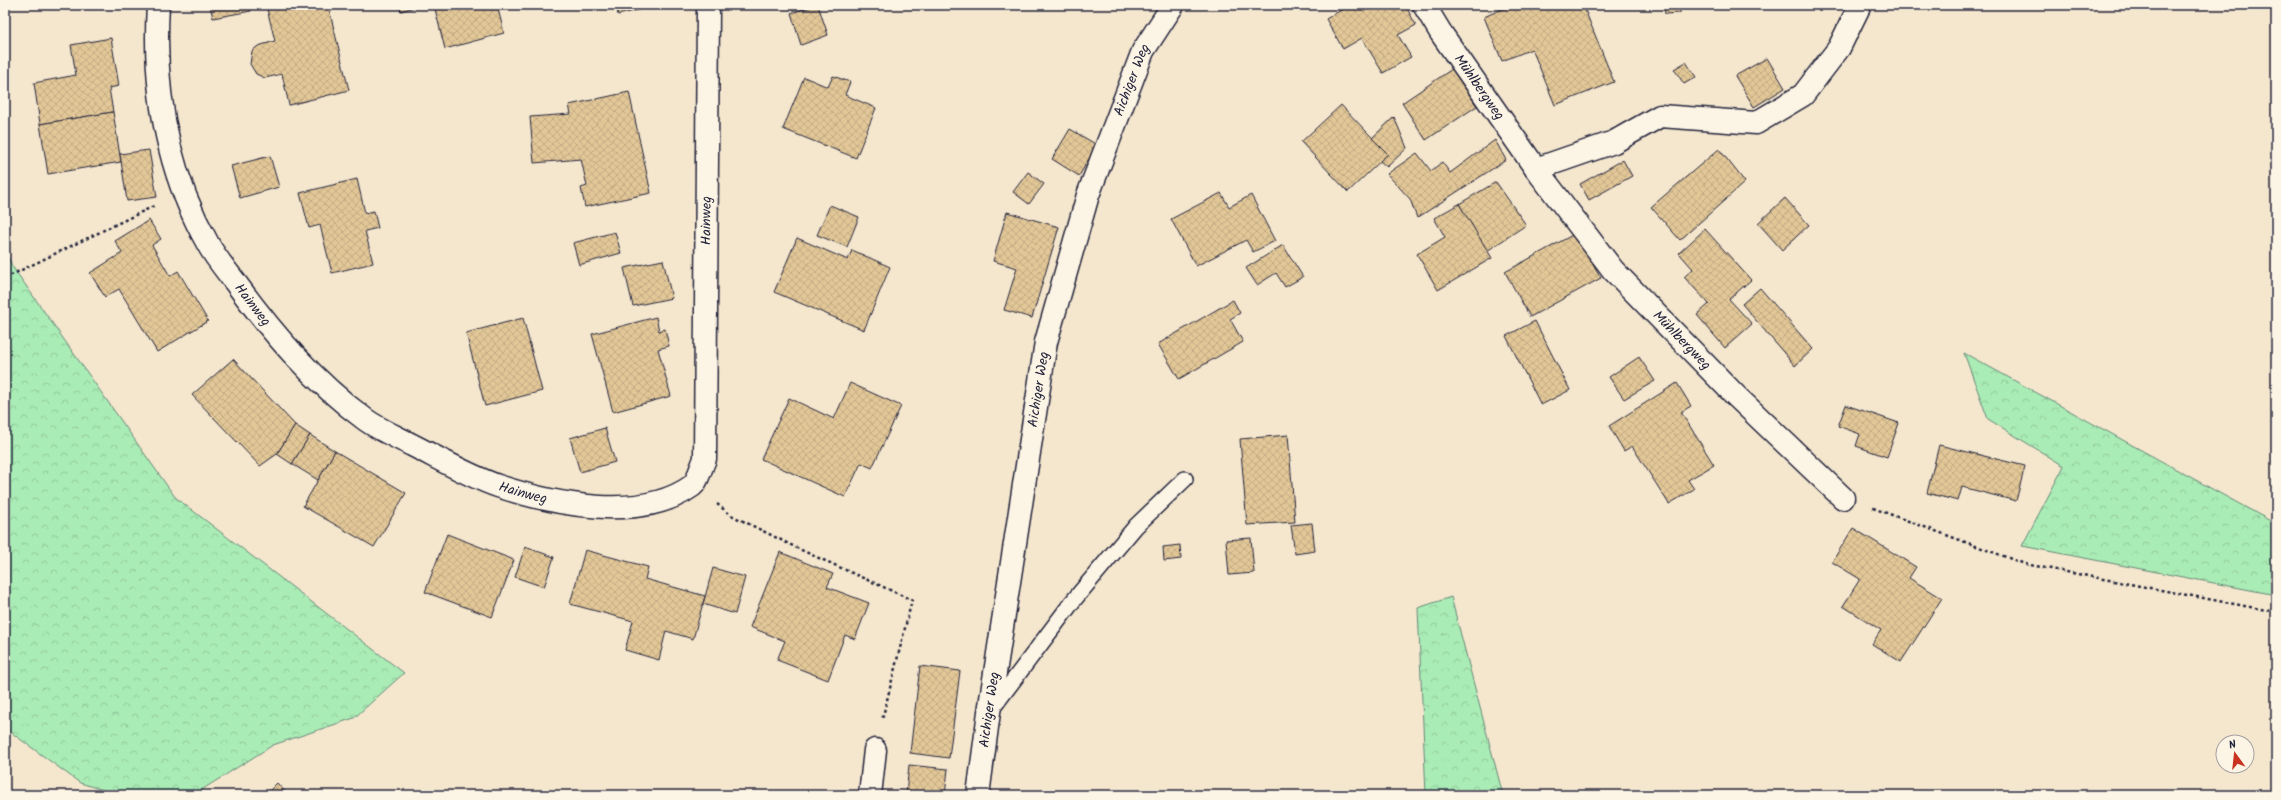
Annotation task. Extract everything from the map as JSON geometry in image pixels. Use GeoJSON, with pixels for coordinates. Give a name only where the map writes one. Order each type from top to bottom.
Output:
{"type":"FeatureCollection","features":[{"type":"Feature","properties":{"kind":"street","name":"Hainweg"},"geometry":{"type":"LineString","coordinates":[[158,5],[161,112],[171,159],[183,192],[208,245],[287,349],[324,387],[368,422],[434,457],[497,486],[559,502],[620,509],[666,499],[694,485],[705,459],[708,5]]}},
{"type":"Feature","properties":{"kind":"street","name":"Aichiger Weg"},"geometry":{"type":"LineString","coordinates":[[978,795],[989,712],[1046,342],[1090,188],[1143,51],[1173,5]]}},
{"type":"Feature","properties":{"kind":"street","name":"Mühlbergweg"},"geometry":{"type":"LineString","coordinates":[[1424,5],[1441,33],[1536,169],[1613,270],[1735,395],[1843,498]]}},
{"type":"Feature","properties":{"kind":"street"},"geometry":{"type":"LineString","coordinates":[[1536,169],[1614,142],[1660,116],[1756,123],[1803,95],[1839,48],[1860,5]]}},
{"type":"Feature","properties":{"kind":"street"},"geometry":{"type":"LineString","coordinates":[[870,795],[875,750]]}},
{"type":"Feature","properties":{"kind":"lane"},"geometry":{"type":"LineString","coordinates":[[989,712],[1073,601],[1131,531],[1185,479]]}},
{"type":"Feature","properties":{"kind":"path"},"geometry":{"type":"LineString","coordinates":[[5,278],[183,192]]}},
{"type":"Feature","properties":{"kind":"path"},"geometry":{"type":"LineString","coordinates":[[694,485],[731,515],[800,549],[912,600],[875,750]]}},
{"type":"Feature","properties":{"kind":"path"},"geometry":{"type":"LineString","coordinates":[[1843,498],[2026,564],[2276,612]]}},
{"type":"Feature","properties":{"kind":"green space"},"geometry":{"type":"Polygon","coordinates":[[[5,249],[12,266],[175,497],[404,673],[354,718],[273,745],[195,794],[188,795],[120,795],[80,783],[5,728],[5,249]]]}},
{"type":"Feature","properties":{"kind":"green space"},"geometry":{"type":"Polygon","coordinates":[[[1964,353],[2276,524],[2276,595],[2022,546],[2064,466],[1988,419],[1964,353]]]}},
{"type":"Feature","properties":{"kind":"green space"},"geometry":{"type":"Polygon","coordinates":[[[1451,597],[1503,795],[1426,795],[1418,608],[1451,597]]]}},
{"type":"Feature","properties":{"kind":"building"},"geometry":{"type":"Polygon","coordinates":[[[210,5],[250,5],[251,11],[213,18],[210,5]]]}},
{"type":"Feature","properties":{"kind":"building"},"geometry":{"type":"Polygon","coordinates":[[[266,5],[328,5],[349,90],[289,105],[282,74],[265,78],[256,74],[250,64],[252,51],[258,46],[275,41],[266,5]]]}},
{"type":"Feature","properties":{"kind":"building"},"geometry":{"type":"Polygon","coordinates":[[[399,5],[422,5],[401,11],[399,5]]]}},
{"type":"Feature","properties":{"kind":"building"},"geometry":{"type":"Polygon","coordinates":[[[434,5],[497,5],[504,33],[445,49],[434,5]]]}},
{"type":"Feature","properties":{"kind":"building"},"geometry":{"type":"Polygon","coordinates":[[[616,5],[658,5],[618,15],[616,5]]]}},
{"type":"Feature","properties":{"kind":"building"},"geometry":{"type":"Polygon","coordinates":[[[818,5],[828,35],[801,45],[791,13],[818,5]]]}},
{"type":"Feature","properties":{"kind":"building"},"geometry":{"type":"Polygon","coordinates":[[[1349,5],[1405,5],[1416,25],[1398,35],[1411,57],[1383,73],[1362,38],[1343,49],[1326,19],[1349,5]]]}},
{"type":"Feature","properties":{"kind":"building"},"geometry":{"type":"Polygon","coordinates":[[[1511,5],[1583,5],[1614,82],[1555,105],[1532,49],[1502,61],[1484,17],[1511,5]]]}},
{"type":"Feature","properties":{"kind":"building"},"geometry":{"type":"Polygon","coordinates":[[[1664,5],[1680,5],[1680,13],[1665,14],[1664,5]]]}},
{"type":"Feature","properties":{"kind":"building"},"geometry":{"type":"Polygon","coordinates":[[[111,38],[119,86],[109,88],[113,112],[40,124],[34,83],[76,75],[71,45],[111,38]]]}},
{"type":"Feature","properties":{"kind":"building"},"geometry":{"type":"Polygon","coordinates":[[[1767,58],[1785,88],[1754,107],[1735,76],[1767,58]]]}},
{"type":"Feature","properties":{"kind":"building"},"geometry":{"type":"Polygon","coordinates":[[[1686,62],[1696,77],[1684,84],[1674,69],[1686,62]]]}},
{"type":"Feature","properties":{"kind":"building"},"geometry":{"type":"Polygon","coordinates":[[[1452,69],[1477,106],[1426,140],[1402,103],[1452,69]]]}},
{"type":"Feature","properties":{"kind":"building"},"geometry":{"type":"Polygon","coordinates":[[[833,76],[850,82],[845,95],[876,108],[856,158],[783,129],[804,77],[828,87],[833,76]]]}},
{"type":"Feature","properties":{"kind":"building"},"geometry":{"type":"Polygon","coordinates":[[[629,92],[651,193],[585,207],[581,188],[587,186],[581,159],[534,163],[530,117],[571,114],[569,105],[629,92]]]}},
{"type":"Feature","properties":{"kind":"building"},"geometry":{"type":"Polygon","coordinates":[[[1341,105],[1388,154],[1348,192],[1301,142],[1341,105]]]}},
{"type":"Feature","properties":{"kind":"building"},"geometry":{"type":"Polygon","coordinates":[[[113,112],[121,162],[48,174],[40,124],[113,112]]]}},
{"type":"Feature","properties":{"kind":"building"},"geometry":{"type":"Polygon","coordinates":[[[1394,117],[1407,148],[1387,167],[1380,161],[1388,154],[1372,138],[1394,117]]]}},
{"type":"Feature","properties":{"kind":"building"},"geometry":{"type":"Polygon","coordinates":[[[1070,129],[1097,145],[1079,176],[1052,159],[1070,129]]]}},
{"type":"Feature","properties":{"kind":"building"},"geometry":{"type":"Polygon","coordinates":[[[1495,140],[1506,160],[1417,218],[1410,199],[1387,174],[1417,153],[1431,171],[1442,162],[1450,173],[1495,140]]]}},
{"type":"Feature","properties":{"kind":"building"},"geometry":{"type":"Polygon","coordinates":[[[1719,149],[1745,182],[1680,240],[1651,207],[1719,149]]]}},
{"type":"Feature","properties":{"kind":"building"},"geometry":{"type":"Polygon","coordinates":[[[149,150],[157,197],[127,201],[120,154],[149,150]]]}},
{"type":"Feature","properties":{"kind":"building"},"geometry":{"type":"Polygon","coordinates":[[[270,156],[279,187],[240,198],[231,166],[270,156]]]}},
{"type":"Feature","properties":{"kind":"building"},"geometry":{"type":"Polygon","coordinates":[[[1623,160],[1632,176],[1589,200],[1580,184],[1623,160]]]}},
{"type":"Feature","properties":{"kind":"building"},"geometry":{"type":"Polygon","coordinates":[[[1028,172],[1044,184],[1029,204],[1013,192],[1028,172]]]}},
{"type":"Feature","properties":{"kind":"building"},"geometry":{"type":"Polygon","coordinates":[[[357,179],[365,213],[374,211],[378,228],[365,231],[373,263],[332,273],[320,225],[309,228],[300,193],[357,179]]]}},
{"type":"Feature","properties":{"kind":"building"},"geometry":{"type":"Polygon","coordinates":[[[1496,182],[1526,225],[1487,251],[1459,204],[1496,182]]]}},
{"type":"Feature","properties":{"kind":"building"},"geometry":{"type":"Polygon","coordinates":[[[1221,193],[1229,207],[1251,195],[1275,241],[1253,252],[1246,240],[1196,266],[1171,219],[1221,193]]]}},
{"type":"Feature","properties":{"kind":"building"},"geometry":{"type":"Polygon","coordinates":[[[1785,198],[1809,225],[1782,250],[1758,223],[1785,198]]]}},
{"type":"Feature","properties":{"kind":"building"},"geometry":{"type":"Polygon","coordinates":[[[1459,204],[1492,258],[1438,290],[1417,254],[1445,237],[1434,218],[1459,204]]]}},
{"type":"Feature","properties":{"kind":"building"},"geometry":{"type":"Polygon","coordinates":[[[830,205],[859,217],[847,247],[817,235],[830,205]]]}},
{"type":"Feature","properties":{"kind":"building"},"geometry":{"type":"Polygon","coordinates":[[[1007,212],[1059,227],[1032,318],[1004,310],[1017,268],[993,261],[1007,212]]]}},
{"type":"Feature","properties":{"kind":"building"},"geometry":{"type":"Polygon","coordinates":[[[149,220],[161,239],[152,245],[170,276],[178,271],[208,321],[157,352],[119,289],[105,297],[90,273],[122,253],[115,241],[149,220]]]}},
{"type":"Feature","properties":{"kind":"building"},"geometry":{"type":"Polygon","coordinates":[[[1705,229],[1751,280],[1729,299],[1752,324],[1725,348],[1697,315],[1709,304],[1684,277],[1693,269],[1679,253],[1705,229]]]}},
{"type":"Feature","properties":{"kind":"building"},"geometry":{"type":"Polygon","coordinates":[[[615,232],[621,253],[579,265],[573,243],[615,232]]]}},
{"type":"Feature","properties":{"kind":"building"},"geometry":{"type":"Polygon","coordinates":[[[1576,233],[1601,278],[1530,317],[1505,272],[1576,233]]]}},
{"type":"Feature","properties":{"kind":"building"},"geometry":{"type":"Polygon","coordinates":[[[797,238],[848,260],[852,250],[890,267],[864,330],[774,292],[797,238]]]}},
{"type":"Feature","properties":{"kind":"building"},"geometry":{"type":"Polygon","coordinates":[[[1283,245],[1303,277],[1285,287],[1276,273],[1257,285],[1246,268],[1283,245]]]}},
{"type":"Feature","properties":{"kind":"building"},"geometry":{"type":"Polygon","coordinates":[[[663,260],[672,298],[633,306],[624,268],[663,260]]]}},
{"type":"Feature","properties":{"kind":"building"},"geometry":{"type":"Polygon","coordinates":[[[1760,288],[1813,349],[1795,366],[1742,304],[1760,288]]]}},
{"type":"Feature","properties":{"kind":"building"},"geometry":{"type":"Polygon","coordinates":[[[1233,300],[1240,313],[1230,319],[1243,342],[1179,379],[1158,344],[1233,300]]]}},
{"type":"Feature","properties":{"kind":"building"},"geometry":{"type":"Polygon","coordinates":[[[656,317],[659,331],[665,329],[669,346],[658,349],[671,396],[613,412],[592,334],[656,317]]]}},
{"type":"Feature","properties":{"kind":"building"},"geometry":{"type":"Polygon","coordinates":[[[523,318],[542,391],[485,406],[466,333],[523,318]]]}},
{"type":"Feature","properties":{"kind":"building"},"geometry":{"type":"Polygon","coordinates":[[[1535,321],[1570,390],[1541,405],[1506,336],[1535,321]]]}},
{"type":"Feature","properties":{"kind":"building"},"geometry":{"type":"Polygon","coordinates":[[[1639,357],[1655,381],[1624,399],[1609,377],[1639,357]]]}},
{"type":"Feature","properties":{"kind":"building"},"geometry":{"type":"Polygon","coordinates":[[[233,359],[295,425],[277,454],[260,466],[192,395],[233,359]]]}},
{"type":"Feature","properties":{"kind":"building"},"geometry":{"type":"Polygon","coordinates":[[[850,383],[901,406],[872,468],[861,463],[845,497],[761,459],[789,398],[834,419],[850,383]]]}},
{"type":"Feature","properties":{"kind":"building"},"geometry":{"type":"Polygon","coordinates":[[[1677,383],[1691,406],[1681,412],[1714,465],[1688,480],[1694,489],[1669,504],[1632,446],[1624,451],[1609,426],[1677,383]]]}},
{"type":"Feature","properties":{"kind":"building"},"geometry":{"type":"Polygon","coordinates":[[[1846,405],[1899,423],[1887,457],[1856,446],[1860,434],[1838,426],[1846,405]]]}},
{"type":"Feature","properties":{"kind":"building"},"geometry":{"type":"Polygon","coordinates":[[[295,425],[310,435],[292,464],[277,454],[295,425]]]}},
{"type":"Feature","properties":{"kind":"building"},"geometry":{"type":"Polygon","coordinates":[[[605,428],[615,462],[580,472],[570,438],[605,428]]]}},
{"type":"Feature","properties":{"kind":"building"},"geometry":{"type":"Polygon","coordinates":[[[310,435],[335,451],[318,480],[292,464],[310,435]]]}},
{"type":"Feature","properties":{"kind":"building"},"geometry":{"type":"Polygon","coordinates":[[[1288,435],[1295,522],[1247,525],[1240,439],[1288,435]]]}},
{"type":"Feature","properties":{"kind":"building"},"geometry":{"type":"Polygon","coordinates":[[[1939,445],[2025,466],[2016,501],[1962,487],[1958,501],[1927,493],[1939,445]]]}},
{"type":"Feature","properties":{"kind":"building"},"geometry":{"type":"Polygon","coordinates":[[[335,451],[406,493],[374,547],[303,506],[335,451]]]}},
{"type":"Feature","properties":{"kind":"building"},"geometry":{"type":"Polygon","coordinates":[[[1312,523],[1315,551],[1295,554],[1291,525],[1312,523]]]}},
{"type":"Feature","properties":{"kind":"building"},"geometry":{"type":"Polygon","coordinates":[[[1853,528],[1916,567],[1909,578],[1942,598],[1901,662],[1872,644],[1881,630],[1843,606],[1860,579],[1832,562],[1853,528]]]}},
{"type":"Feature","properties":{"kind":"building"},"geometry":{"type":"Polygon","coordinates":[[[447,534],[514,560],[492,617],[425,592],[447,534]]]}},
{"type":"Feature","properties":{"kind":"building"},"geometry":{"type":"Polygon","coordinates":[[[1251,538],[1254,573],[1229,575],[1226,540],[1251,538]]]}},
{"type":"Feature","properties":{"kind":"building"},"geometry":{"type":"Polygon","coordinates":[[[1180,545],[1181,559],[1164,561],[1163,547],[1180,545]]]}},
{"type":"Feature","properties":{"kind":"building"},"geometry":{"type":"Polygon","coordinates":[[[525,547],[554,557],[544,587],[515,577],[525,547]]]}},
{"type":"Feature","properties":{"kind":"building"},"geometry":{"type":"Polygon","coordinates":[[[585,550],[648,567],[645,579],[705,596],[693,639],[666,631],[659,660],[625,650],[633,621],[570,604],[585,550]]]}},
{"type":"Feature","properties":{"kind":"building"},"geometry":{"type":"Polygon","coordinates":[[[780,552],[833,574],[827,587],[869,603],[855,639],[845,635],[828,680],[777,660],[785,641],[750,627],[780,552]]]}},
{"type":"Feature","properties":{"kind":"building"},"geometry":{"type":"Polygon","coordinates":[[[713,568],[745,577],[735,614],[703,604],[713,568]]]}},
{"type":"Feature","properties":{"kind":"building"},"geometry":{"type":"Polygon","coordinates":[[[920,666],[960,671],[949,758],[910,753],[920,666]]]}},
{"type":"Feature","properties":{"kind":"building"},"geometry":{"type":"Polygon","coordinates":[[[909,765],[948,769],[945,795],[906,795],[909,765]]]}},
{"type":"Feature","properties":{"kind":"building"},"geometry":{"type":"Polygon","coordinates":[[[277,783],[288,795],[265,795],[277,783]]]}}]}
